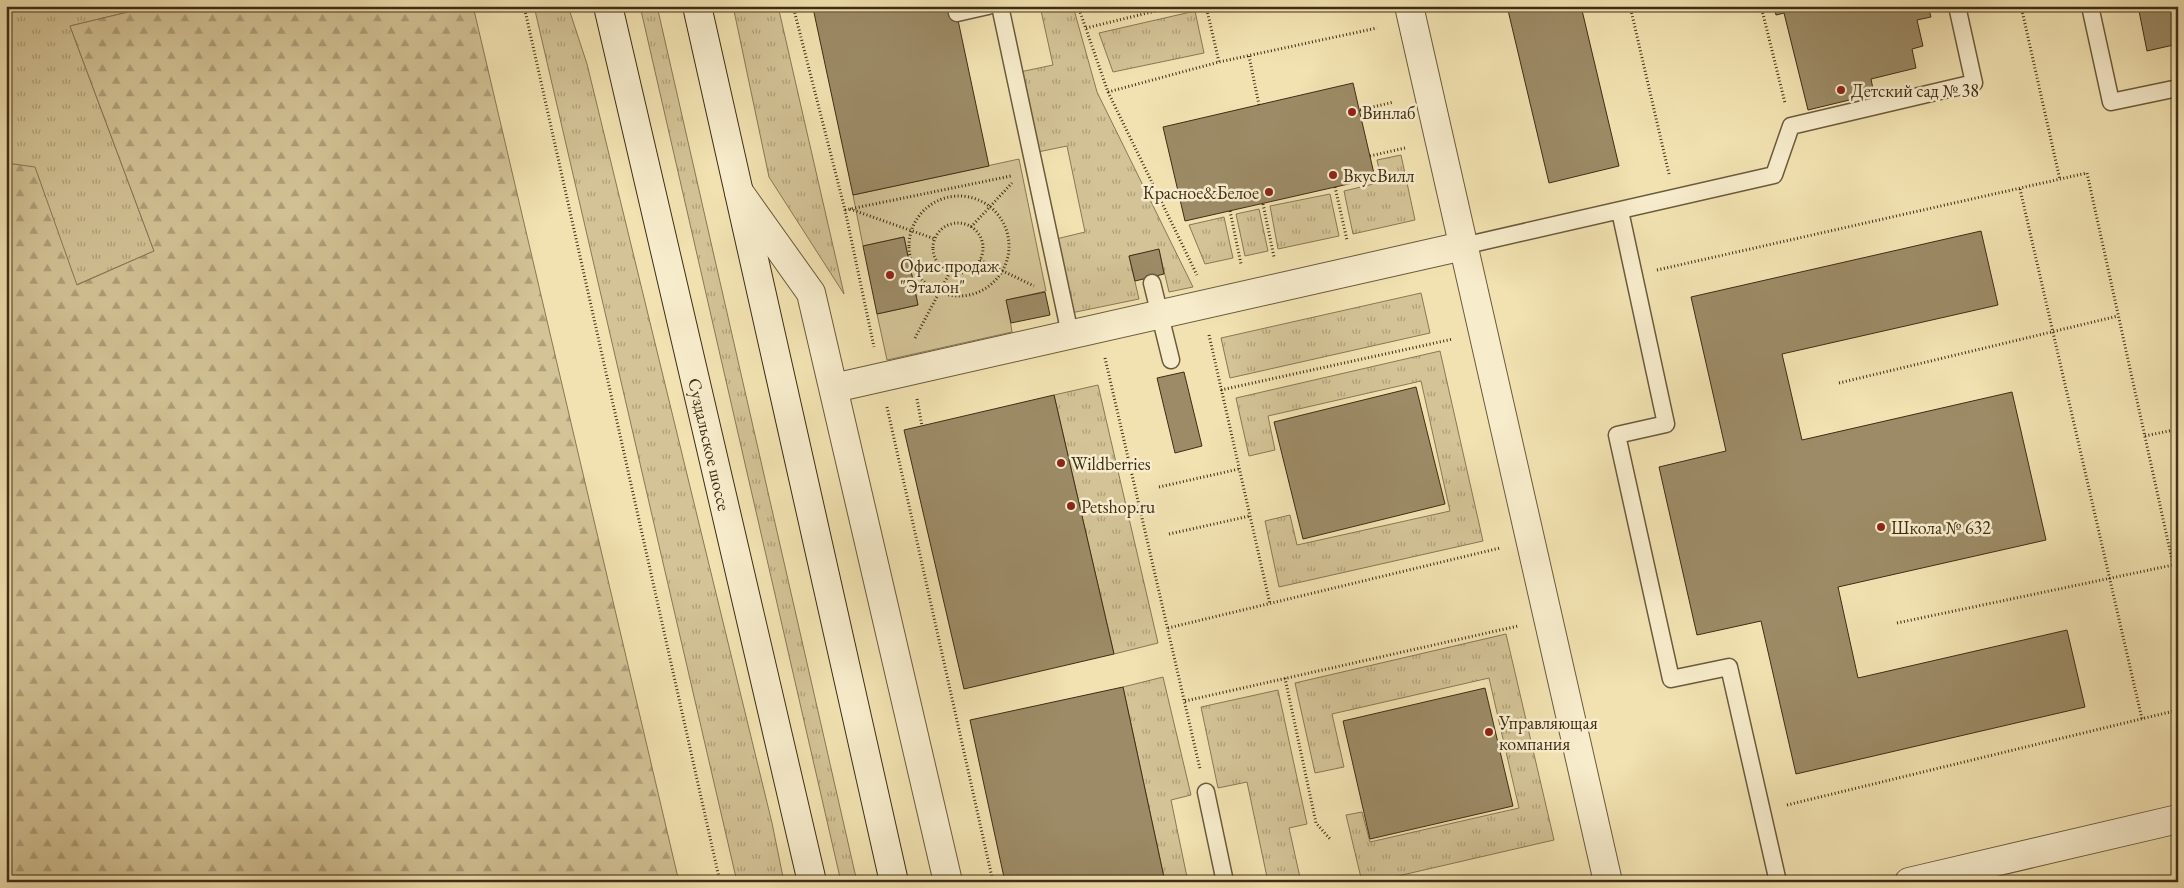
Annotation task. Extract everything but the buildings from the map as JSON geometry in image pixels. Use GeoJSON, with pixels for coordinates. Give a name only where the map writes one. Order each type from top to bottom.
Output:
{"type":"FeatureCollection","features":[{"type":"Feature","properties":{"kind":"street","name":"Суздальское шоссе"},"geometry":{"type":"LineString","coordinates":[[608,6],[812,882]]}},
{"type":"Feature","properties":{"kind":"street"},"geometry":{"type":"LineString","coordinates":[[697,6],[894,882]]}},
{"type":"Feature","properties":{"kind":"street"},"geometry":{"type":"LineString","coordinates":[[1409,6],[1608,882]]}},
{"type":"Feature","properties":{"kind":"street"},"geometry":{"type":"LineString","coordinates":[[739,192],[811,293],[948,882]]}},
{"type":"Feature","properties":{"kind":"street"},"geometry":{"type":"LineString","coordinates":[[834,388],[1463,246]]}},
{"type":"Feature","properties":{"kind":"street"},"geometry":{"type":"LineString","coordinates":[[1909,882],[2178,819]]}},
{"type":"Feature","properties":{"kind":"lane"},"geometry":{"type":"LineString","coordinates":[[957,13],[988,6]]}},
{"type":"Feature","properties":{"kind":"lane"},"geometry":{"type":"LineString","coordinates":[[1000,6],[1070,334]]}},
{"type":"Feature","properties":{"kind":"lane"},"geometry":{"type":"LineString","coordinates":[[1463,246],[1774,175],[1790,126],[1974,83],[1957,6]]}},
{"type":"Feature","properties":{"kind":"lane"},"geometry":{"type":"LineString","coordinates":[[2090,6],[2111,102],[2178,88]]}},
{"type":"Feature","properties":{"kind":"lane"},"geometry":{"type":"LineString","coordinates":[[1620,211],[1666,424],[1617,435],[1671,679],[1729,667],[1778,882]]}},
{"type":"Feature","properties":{"kind":"lane"},"geometry":{"type":"LineString","coordinates":[[1152,282],[1171,360]]}},
{"type":"Feature","properties":{"kind":"lane"},"geometry":{"type":"LineString","coordinates":[[1206,792],[1225,882]]}},
{"type":"Feature","properties":{"kind":"path"},"geometry":{"type":"LineString","coordinates":[[524,6],[720,882]]}},
{"type":"Feature","properties":{"kind":"path"},"geometry":{"type":"LineString","coordinates":[[793,6],[845,210],[880,377],[993,882]]}},
{"type":"Feature","properties":{"kind":"path"},"geometry":{"type":"LineString","coordinates":[[1078,6],[1108,92],[1200,281]]}},
{"type":"Feature","properties":{"kind":"path"},"geometry":{"type":"LineString","coordinates":[[1086,28],[1176,6]]}},
{"type":"Feature","properties":{"kind":"path"},"geometry":{"type":"LineString","coordinates":[[1206,6],[1219,62]]}},
{"type":"Feature","properties":{"kind":"path"},"geometry":{"type":"LineString","coordinates":[[1630,6],[1674,199]]}},
{"type":"Feature","properties":{"kind":"path"},"geometry":{"type":"LineString","coordinates":[[1762,6],[1790,126]]}},
{"type":"Feature","properties":{"kind":"path"},"geometry":{"type":"LineString","coordinates":[[2021,6],[2060,180]]}},
{"type":"Feature","properties":{"kind":"path"},"geometry":{"type":"LineString","coordinates":[[1108,92],[1219,62],[1377,28]]}},
{"type":"Feature","properties":{"kind":"path"},"geometry":{"type":"LineString","coordinates":[[1249,56],[1259,105]]}},
{"type":"Feature","properties":{"kind":"path"},"geometry":{"type":"LineString","coordinates":[[1360,110],[1394,102]]}},
{"type":"Feature","properties":{"kind":"path"},"geometry":{"type":"LineString","coordinates":[[1370,156],[1405,148]]}},
{"type":"Feature","properties":{"kind":"path"},"geometry":{"type":"LineString","coordinates":[[1634,275],[2087,173],[2178,587]]}},
{"type":"Feature","properties":{"kind":"path"},"geometry":{"type":"LineString","coordinates":[[845,210],[1012,176]]}},
{"type":"Feature","properties":{"kind":"path"},"geometry":{"type":"LineString","coordinates":[[971,227],[1015,180]]}},
{"type":"Feature","properties":{"kind":"path"},"geometry":{"type":"LineString","coordinates":[[1334,187],[1349,247]]}},
{"type":"Feature","properties":{"kind":"path"},"geometry":{"type":"LineString","coordinates":[[2020,189],[2142,719]]}},
{"type":"Feature","properties":{"kind":"path"},"geometry":{"type":"LineString","coordinates":[[960,196],[976,199],[990,207],[1000,218],[1006,231],[1009,245],[1008,259],[1002,272],[993,283],[981,291],[967,296],[939,293],[927,285],[917,274],[910,254],[910,232],[918,217],[929,205],[944,198],[960,196]]}},
{"type":"Feature","properties":{"kind":"path"},"geometry":{"type":"LineString","coordinates":[[1263,204],[1275,264]]}},
{"type":"Feature","properties":{"kind":"path"},"geometry":{"type":"LineString","coordinates":[[850,209],[910,232],[935,239]]}},
{"type":"Feature","properties":{"kind":"path"},"geometry":{"type":"LineString","coordinates":[[1230,211],[1243,271]]}},
{"type":"Feature","properties":{"kind":"path"},"geometry":{"type":"LineString","coordinates":[[963,223],[971,227],[981,238],[983,253],[980,260],[976,266],[964,272],[950,272],[937,262],[933,246],[935,239],[946,226],[963,223]]}},
{"type":"Feature","properties":{"kind":"path"},"geometry":{"type":"LineString","coordinates":[[980,260],[1038,288]]}},
{"type":"Feature","properties":{"kind":"path"},"geometry":{"type":"LineString","coordinates":[[913,340],[950,272]]}},
{"type":"Feature","properties":{"kind":"path"},"geometry":{"type":"LineString","coordinates":[[1839,383],[2118,316]]}},
{"type":"Feature","properties":{"kind":"path"},"geometry":{"type":"LineString","coordinates":[[1098,328],[1206,792]]}},
{"type":"Feature","properties":{"kind":"path"},"geometry":{"type":"LineString","coordinates":[[1207,329],[1270,604]]}},
{"type":"Feature","properties":{"kind":"path"},"geometry":{"type":"LineString","coordinates":[[1221,390],[1483,332]]}},
{"type":"Feature","properties":{"kind":"path"},"geometry":{"type":"LineString","coordinates":[[916,396],[922,426]]}},
{"type":"Feature","properties":{"kind":"path"},"geometry":{"type":"LineString","coordinates":[[2145,436],[2178,429]]}},
{"type":"Feature","properties":{"kind":"path"},"geometry":{"type":"LineString","coordinates":[[1159,487],[1239,469]]}},
{"type":"Feature","properties":{"kind":"path"},"geometry":{"type":"LineString","coordinates":[[1169,534],[1250,516]]}},
{"type":"Feature","properties":{"kind":"path"},"geometry":{"type":"LineString","coordinates":[[1168,628],[1530,541]]}},
{"type":"Feature","properties":{"kind":"path"},"geometry":{"type":"LineString","coordinates":[[1897,622],[2173,565]]}},
{"type":"Feature","properties":{"kind":"path"},"geometry":{"type":"LineString","coordinates":[[1184,701],[1548,619]]}},
{"type":"Feature","properties":{"kind":"path"},"geometry":{"type":"LineString","coordinates":[[1285,678],[1316,822],[1330,839]]}},
{"type":"Feature","properties":{"kind":"path"},"geometry":{"type":"LineString","coordinates":[[1762,811],[2178,710]]}},
{"type":"Feature","properties":{"kind":"green space"},"geometry":{"type":"Polygon","coordinates":[[[6,6],[153,6],[70,26],[154,251],[76,285],[35,168],[6,163],[6,6]]]}},
{"type":"Feature","properties":{"kind":"green space"},"geometry":{"type":"Polygon","coordinates":[[[153,6],[473,6],[679,882],[6,882],[6,163],[35,167],[77,285],[154,251],[70,26],[153,6]]]}},
{"type":"Feature","properties":{"kind":"green space"},"geometry":{"type":"Polygon","coordinates":[[[534,6],[568,6],[587,64],[772,823],[784,882],[737,882],[534,6]]]}},
{"type":"Feature","properties":{"kind":"green space"},"geometry":{"type":"Polygon","coordinates":[[[640,6],[657,6],[857,882],[841,882],[640,6]]]}},
{"type":"Feature","properties":{"kind":"green space"},"geometry":{"type":"Polygon","coordinates":[[[733,6],[778,6],[844,294],[769,177],[733,6]]]}},
{"type":"Feature","properties":{"kind":"green space"},"geometry":{"type":"Polygon","coordinates":[[[1040,6],[1073,6],[1097,92],[1193,287],[1169,292],[1159,250],[1129,256],[1139,299],[1071,313],[1056,239],[1085,232],[1067,146],[1033,153],[1015,73],[1053,65],[1040,6]]]}},
{"type":"Feature","properties":{"kind":"green space"},"geometry":{"type":"Polygon","coordinates":[[[1195,11],[1204,53],[1113,72],[1099,33],[1195,11]]]}},
{"type":"Feature","properties":{"kind":"green space"},"geometry":{"type":"Polygon","coordinates":[[[1401,155],[1415,220],[1353,234],[1344,191],[1382,182],[1377,160],[1401,155]]]}},
{"type":"Feature","properties":{"kind":"green space"},"geometry":{"type":"Polygon","coordinates":[[[1019,159],[1046,291],[1007,300],[1012,332],[887,360],[877,314],[918,305],[904,237],[863,246],[853,195],[1019,159]]]}},
{"type":"Feature","properties":{"kind":"green space"},"geometry":{"type":"Polygon","coordinates":[[[1330,194],[1339,236],[1278,249],[1270,206],[1330,194]]]}},
{"type":"Feature","properties":{"kind":"green space"},"geometry":{"type":"Polygon","coordinates":[[[1259,209],[1268,251],[1245,256],[1236,214],[1259,209]]]}},
{"type":"Feature","properties":{"kind":"green space"},"geometry":{"type":"Polygon","coordinates":[[[1224,217],[1233,258],[1205,264],[1189,225],[1224,217]]]}},
{"type":"Feature","properties":{"kind":"green space"},"geometry":{"type":"Polygon","coordinates":[[[1421,293],[1430,333],[1230,378],[1221,338],[1421,293]]]}},
{"type":"Feature","properties":{"kind":"green space"},"geometry":{"type":"Polygon","coordinates":[[[1440,351],[1483,541],[1279,587],[1265,521],[1290,515],[1297,545],[1450,511],[1421,381],[1268,416],[1275,450],[1249,456],[1236,398],[1440,351]]]}},
{"type":"Feature","properties":{"kind":"green space"},"geometry":{"type":"Polygon","coordinates":[[[1098,385],[1158,643],[1114,654],[1054,395],[1098,385]]]}},
{"type":"Feature","properties":{"kind":"green space"},"geometry":{"type":"Polygon","coordinates":[[[1506,634],[1554,840],[1372,882],[1362,882],[1346,815],[1362,812],[1370,842],[1519,808],[1489,678],[1332,714],[1344,767],[1315,773],[1295,683],[1506,634]]]}},
{"type":"Feature","properties":{"kind":"green space"},"geometry":{"type":"Polygon","coordinates":[[[1163,677],[1191,795],[1171,800],[1188,882],[1165,882],[1123,687],[1163,677]]]}},
{"type":"Feature","properties":{"kind":"green space"},"geometry":{"type":"Polygon","coordinates":[[[1278,690],[1307,824],[1289,828],[1301,882],[1268,882],[1247,782],[1218,788],[1201,707],[1278,690]]]}},
{"type":"Feature","properties":{"kind":"place","name":"Детский сад № 38"},"geometry":{"type":"Point","coordinates":[1841,90]}},
{"type":"Feature","properties":{"kind":"place","name":"Винлаб"},"geometry":{"type":"Point","coordinates":[1352,112]}},
{"type":"Feature","properties":{"kind":"place","name":"ВкусВилл"},"geometry":{"type":"Point","coordinates":[1333,175]}},
{"type":"Feature","properties":{"kind":"place","name":"Красное&Белое"},"geometry":{"type":"Point","coordinates":[1269,192]}},
{"type":"Feature","properties":{"kind":"place","name":"Офис продаж \"Эталон\""},"geometry":{"type":"Point","coordinates":[890,275]}},
{"type":"Feature","properties":{"kind":"place","name":"Wildberries"},"geometry":{"type":"Point","coordinates":[1061,463]}},
{"type":"Feature","properties":{"kind":"place","name":"Petshop.ru"},"geometry":{"type":"Point","coordinates":[1071,506]}},
{"type":"Feature","properties":{"kind":"place","name":"Школа № 632"},"geometry":{"type":"Point","coordinates":[1881,527]}},
{"type":"Feature","properties":{"kind":"place","name":"Управляющая компания"},"geometry":{"type":"Point","coordinates":[1489,732]}}]}
